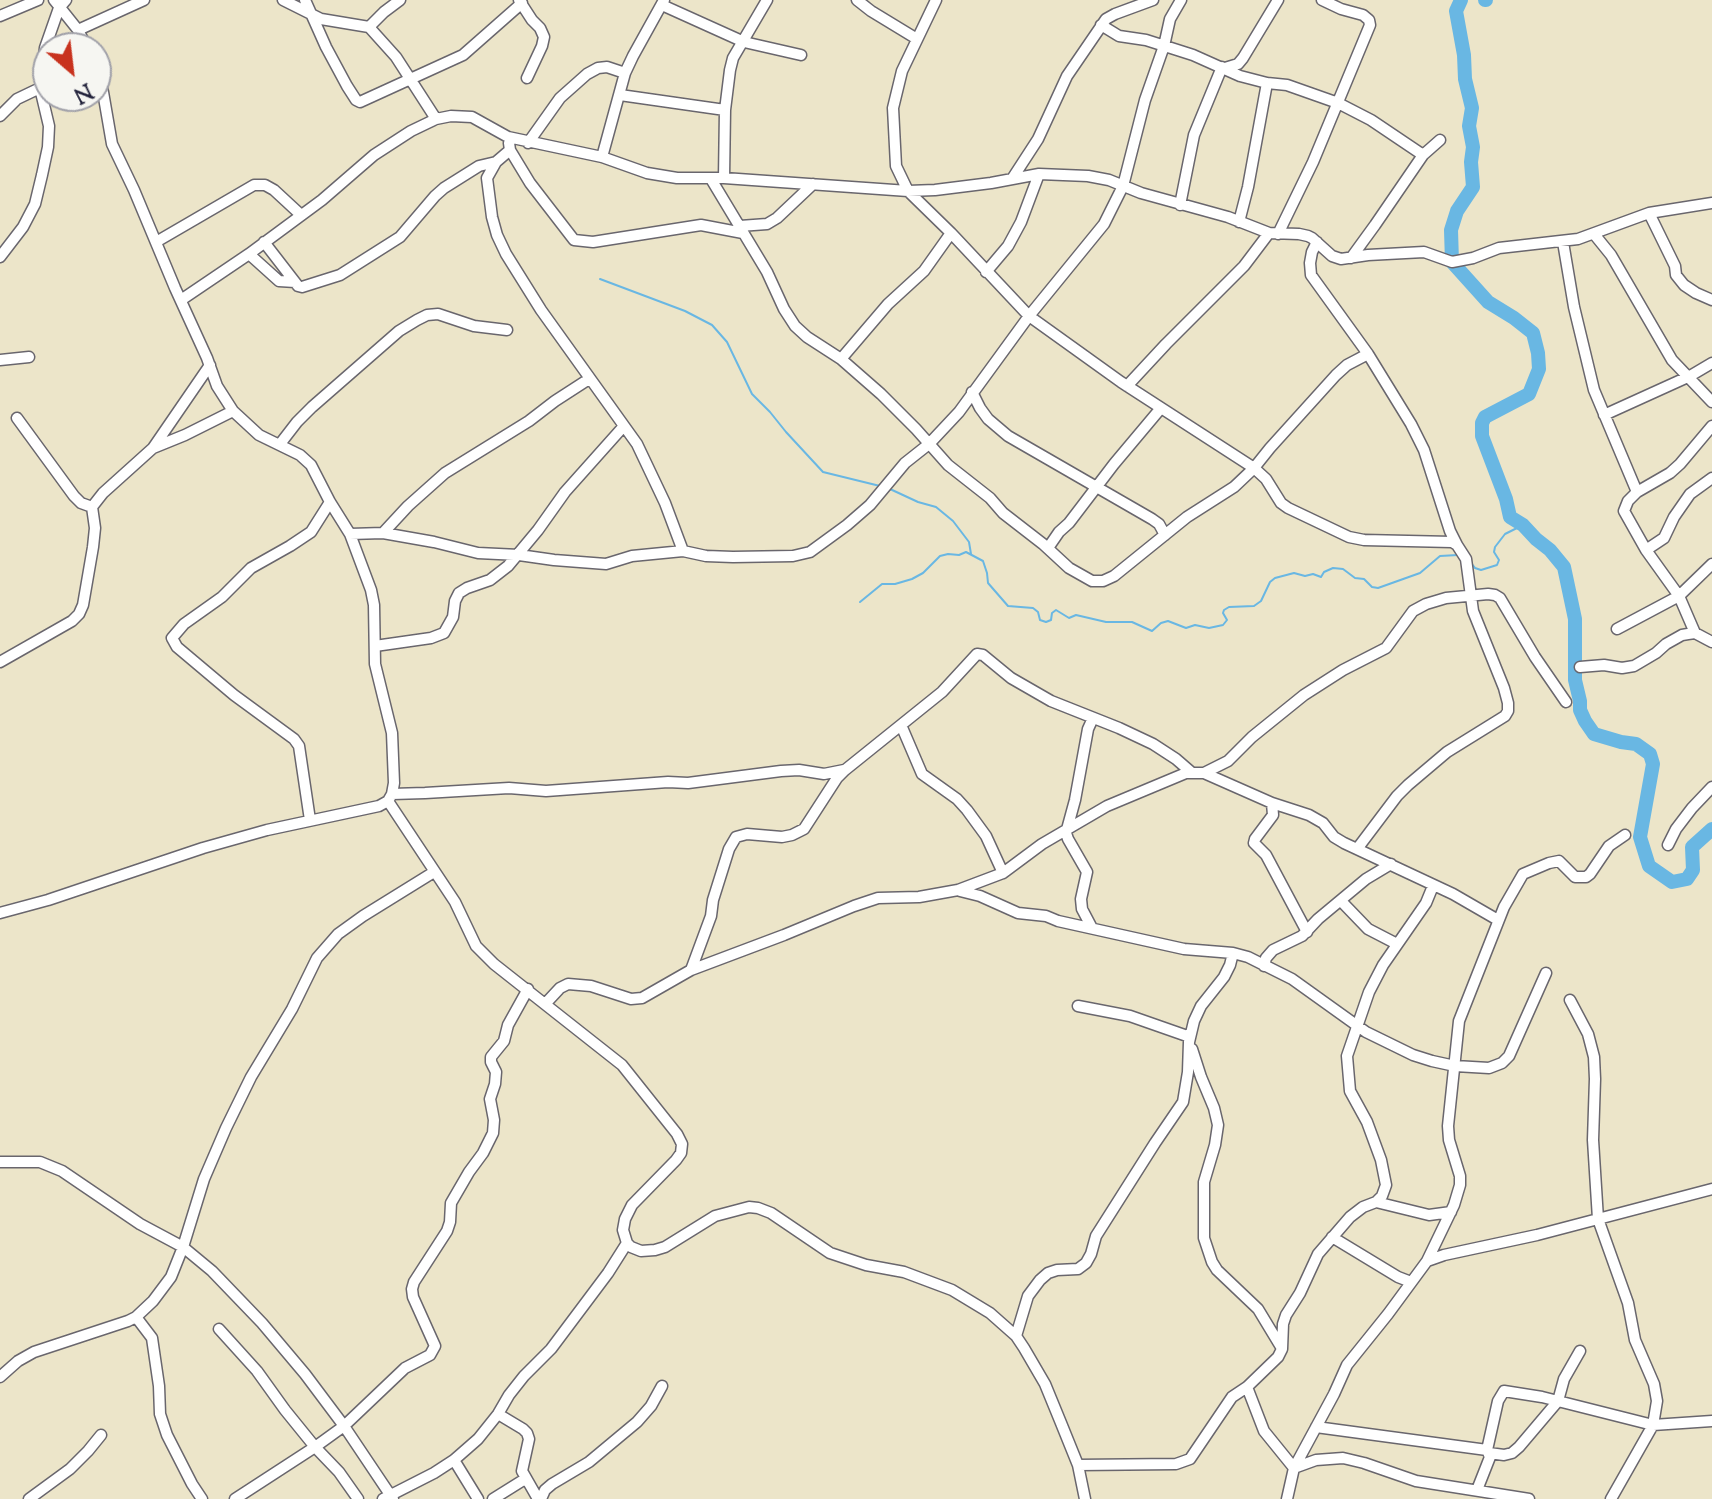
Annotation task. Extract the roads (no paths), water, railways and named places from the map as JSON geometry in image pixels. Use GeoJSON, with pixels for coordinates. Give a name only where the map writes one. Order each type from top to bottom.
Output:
{"type":"FeatureCollection","features":[{"type":"Feature","properties":{"kind":"street"},"geometry":{"type":"LineString","coordinates":[[0,16],[38,0]]}},
{"type":"Feature","properties":{"kind":"street"},"geometry":{"type":"LineString","coordinates":[[59,3],[78,30],[144,0]]}},
{"type":"Feature","properties":{"kind":"street"},"geometry":{"type":"LineString","coordinates":[[283,0],[321,19],[369,27],[396,57],[436,119]]}},
{"type":"Feature","properties":{"kind":"street"},"geometry":{"type":"LineString","coordinates":[[305,0],[326,47],[360,102],[463,55],[521,2],[544,37],[527,78]]}},
{"type":"Feature","properties":{"kind":"street"},"geometry":{"type":"LineString","coordinates":[[369,27],[400,0]]}},
{"type":"Feature","properties":{"kind":"street"},"geometry":{"type":"LineString","coordinates":[[724,178],[725,110],[733,58],[767,0]]}},
{"type":"Feature","properties":{"kind":"street"},"geometry":{"type":"LineString","coordinates":[[857,0],[917,39]]}},
{"type":"Feature","properties":{"kind":"street"},"geometry":{"type":"LineString","coordinates":[[936,0],[902,71],[893,108],[896,166],[908,191],[1029,316],[1127,386],[1254,468],[1288,508],[1349,537],[1442,541],[1457,545]]}},
{"type":"Feature","properties":{"kind":"street"},"geometry":{"type":"LineString","coordinates":[[1012,179],[1038,139],[1067,76],[1101,25],[1115,14],[1153,0]]}},
{"type":"Feature","properties":{"kind":"street"},"geometry":{"type":"LineString","coordinates":[[350,534],[383,533],[478,553],[606,564],[632,556],[683,551],[733,557],[793,556],[810,552],[870,505],[905,463],[929,444],[959,412],[1029,316],[1104,224],[1123,186],[1170,19],[1181,0]]}},
{"type":"Feature","properties":{"kind":"street"},"geometry":{"type":"LineString","coordinates":[[1180,205],[1194,135],[1224,68],[1238,64],[1243,58],[1278,0]]}},
{"type":"Feature","properties":{"kind":"street"},"geometry":{"type":"LineString","coordinates":[[1127,386],[1274,234],[1295,201],[1370,25],[1363,15],[1322,0]]}},
{"type":"Feature","properties":{"kind":"street"},"geometry":{"type":"LineString","coordinates":[[50,32],[59,3]]}},
{"type":"Feature","properties":{"kind":"street"},"geometry":{"type":"LineString","coordinates":[[602,157],[625,73],[663,3],[744,42],[801,55]]}},
{"type":"Feature","properties":{"kind":"street"},"geometry":{"type":"LineString","coordinates":[[1101,25],[1119,36],[1146,40],[1240,76],[1287,85],[1338,103],[1371,120],[1423,155]]}},
{"type":"Feature","properties":{"kind":"street"},"geometry":{"type":"LineString","coordinates":[[528,143],[560,98],[587,74],[607,67],[625,73]]}},
{"type":"Feature","properties":{"kind":"street"},"geometry":{"type":"LineString","coordinates":[[1239,222],[1267,83]]}},
{"type":"Feature","properties":{"kind":"street"},"geometry":{"type":"LineString","coordinates":[[0,116],[17,99],[32,92]]}},
{"type":"Feature","properties":{"kind":"street"},"geometry":{"type":"LineString","coordinates":[[620,95],[725,110]]}},
{"type":"Feature","properties":{"kind":"street"},"geometry":{"type":"LineString","coordinates":[[0,257],[23,227],[35,204],[48,147],[46,112]]}},
{"type":"Feature","properties":{"kind":"street"},"geometry":{"type":"LineString","coordinates":[[106,112],[112,144],[217,386],[233,411],[259,435],[300,455],[311,465],[350,534],[371,590],[375,664],[392,733],[394,783],[390,797],[455,902],[476,946],[494,964],[622,1065],[682,1144],[676,1160],[632,1205],[623,1230],[627,1243],[641,1251],[655,1250],[715,1216],[749,1207],[758,1208],[771,1213],[830,1253],[866,1265],[904,1272],[952,1290],[990,1313],[1016,1336],[1045,1384],[1078,1465],[1085,1499]]}},
{"type":"Feature","properties":{"kind":"street"},"geometry":{"type":"LineString","coordinates":[[181,300],[322,200],[374,155],[411,131],[436,119],[451,116],[472,117],[508,137],[528,143],[602,157],[647,173],[677,178],[724,178],[908,191],[991,183],[1039,174],[1088,176],[1228,217],[1274,234],[1299,234],[1312,238],[1332,256],[1341,259],[1424,252],[1452,262],[1499,248],[1563,242],[1649,213],[1712,203]]}},
{"type":"Feature","properties":{"kind":"street"},"geometry":{"type":"LineString","coordinates":[[508,137],[510,150],[530,183],[574,240],[593,242],[701,225],[742,230],[767,224],[777,218],[813,184]]}},
{"type":"Feature","properties":{"kind":"street"},"geometry":{"type":"LineString","coordinates":[[1351,258],[1423,155],[1440,140]]}},
{"type":"Feature","properties":{"kind":"street"},"geometry":{"type":"LineString","coordinates":[[510,150],[496,162],[487,178],[497,235],[541,310],[637,444],[665,503],[683,551]]}},
{"type":"Feature","properties":{"kind":"street"},"geometry":{"type":"LineString","coordinates":[[264,242],[302,287],[340,275],[400,237],[444,188],[479,166],[496,162]]}},
{"type":"Feature","properties":{"kind":"street"},"geometry":{"type":"LineString","coordinates":[[986,272],[1008,246],[1021,222],[1039,174]]}},
{"type":"Feature","properties":{"kind":"street"},"geometry":{"type":"LineString","coordinates":[[711,179],[767,272],[795,326],[841,359],[892,405],[948,465],[990,498],[1003,513],[1069,568],[1092,581],[1103,581],[1114,576],[1196,511],[1234,487],[1336,375],[1368,354]]}},
{"type":"Feature","properties":{"kind":"street"},"geometry":{"type":"LineString","coordinates":[[156,242],[254,185],[265,185],[274,190],[301,215]]}},
{"type":"Feature","properties":{"kind":"street"},"geometry":{"type":"LineString","coordinates":[[1649,213],[1675,266],[1676,275],[1684,285],[1712,300]]}},
{"type":"Feature","properties":{"kind":"street"},"geometry":{"type":"LineString","coordinates":[[841,359],[888,304],[924,271],[951,233]]}},
{"type":"Feature","properties":{"kind":"street"},"geometry":{"type":"LineString","coordinates":[[1594,234],[1611,255],[1672,360],[1712,402]]}},
{"type":"Feature","properties":{"kind":"street"},"geometry":{"type":"LineString","coordinates":[[1317,242],[1312,252],[1311,275],[1368,354],[1424,450],[1450,531],[1466,559],[1473,611],[1508,703],[1505,716],[1447,752],[1408,785],[1357,849]]}},
{"type":"Feature","properties":{"kind":"street"},"geometry":{"type":"LineString","coordinates":[[1563,242],[1594,390],[1637,492]]}},
{"type":"Feature","properties":{"kind":"street"},"geometry":{"type":"LineString","coordinates":[[249,254],[279,281],[295,282]]}},
{"type":"Feature","properties":{"kind":"street"},"geometry":{"type":"LineString","coordinates":[[280,444],[312,407],[399,331],[417,320],[438,314],[474,326],[507,330]]}},
{"type":"Feature","properties":{"kind":"street"},"geometry":{"type":"LineString","coordinates":[[0,360],[29,357]]}},
{"type":"Feature","properties":{"kind":"street"},"geometry":{"type":"LineString","coordinates":[[1604,415],[1712,363]]}},
{"type":"Feature","properties":{"kind":"street"},"geometry":{"type":"LineString","coordinates":[[0,662],[79,614],[93,547],[95,528],[92,507],[103,493],[153,448],[210,365]]}},
{"type":"Feature","properties":{"kind":"street"},"geometry":{"type":"LineString","coordinates":[[383,533],[445,473],[589,379]]}},
{"type":"Feature","properties":{"kind":"street"},"geometry":{"type":"LineString","coordinates":[[972,392],[988,419],[1008,436],[1152,519],[1165,535]]}},
{"type":"Feature","properties":{"kind":"street"},"geometry":{"type":"LineString","coordinates":[[1048,548],[1161,408]]}},
{"type":"Feature","properties":{"kind":"street"},"geometry":{"type":"LineString","coordinates":[[153,448],[233,411]]}},
{"type":"Feature","properties":{"kind":"street"},"geometry":{"type":"LineString","coordinates":[[17,418],[74,496],[92,507]]}},
{"type":"Feature","properties":{"kind":"street"},"geometry":{"type":"LineString","coordinates":[[1695,633],[1679,596],[1646,550],[1624,511],[1637,492],[1680,464],[1712,426]]}},
{"type":"Feature","properties":{"kind":"street"},"geometry":{"type":"LineString","coordinates":[[375,646],[431,638],[444,633],[453,617],[459,593],[490,580],[519,555],[565,492],[623,427]]}},
{"type":"Feature","properties":{"kind":"street"},"geometry":{"type":"LineString","coordinates":[[1646,550],[1664,538],[1690,494],[1712,478]]}},
{"type":"Feature","properties":{"kind":"street"},"geometry":{"type":"LineString","coordinates":[[310,820],[299,746],[294,739],[234,695],[177,647],[172,638],[184,624],[222,597],[251,568],[311,532],[330,502]]}},
{"type":"Feature","properties":{"kind":"street"},"geometry":{"type":"LineString","coordinates":[[1617,629],[1679,596],[1712,564]]}},
{"type":"Feature","properties":{"kind":"street"},"geometry":{"type":"LineString","coordinates":[[1204,773],[1228,761],[1304,695],[1386,648],[1413,611],[1437,600],[1488,594],[1500,598],[1566,702]]}},
{"type":"Feature","properties":{"kind":"street"},"geometry":{"type":"LineString","coordinates":[[1580,667],[1604,665],[1622,668],[1639,665],[1682,635],[1695,633],[1712,642]]}},
{"type":"Feature","properties":{"kind":"street"},"geometry":{"type":"LineString","coordinates":[[691,970],[711,916],[729,849],[736,837],[747,834],[782,837],[800,832],[837,778],[942,692],[974,656],[980,654],[1011,678],[1051,701],[1153,744],[1191,772]]}},
{"type":"Feature","properties":{"kind":"street"},"geometry":{"type":"LineString","coordinates":[[1092,928],[1082,909],[1081,899],[1087,872],[1068,839],[1067,829],[1093,718]]}},
{"type":"Feature","properties":{"kind":"street"},"geometry":{"type":"LineString","coordinates":[[901,725],[922,774],[967,810],[986,836],[1003,873]]}},
{"type":"Feature","properties":{"kind":"street"},"geometry":{"type":"LineString","coordinates":[[0,913],[267,830],[372,809],[390,797],[509,788],[546,791],[715,781],[771,772],[799,770],[824,774],[845,770]]}},
{"type":"Feature","properties":{"kind":"street"},"geometry":{"type":"LineString","coordinates":[[546,1003],[568,984],[591,986],[636,999],[691,970],[854,906],[878,898],[919,897],[958,890],[1003,873],[1042,844],[1107,806],[1182,773],[1191,772],[1204,773],[1320,820],[1334,837],[1467,901],[1498,920]]}},
{"type":"Feature","properties":{"kind":"street"},"geometry":{"type":"LineString","coordinates":[[1668,845],[1676,829],[1712,787]]}},
{"type":"Feature","properties":{"kind":"street"},"geometry":{"type":"LineString","coordinates":[[1272,803],[1273,815],[1254,843],[1266,855],[1307,932]]}},
{"type":"Feature","properties":{"kind":"street"},"geometry":{"type":"LineString","coordinates":[[1287,1499],[1294,1468],[1347,1365],[1427,1261],[1451,1212],[1460,1185],[1448,1126],[1459,1021],[1498,920],[1523,874],[1559,861],[1575,877],[1586,877],[1609,846],[1625,835]]}},
{"type":"Feature","properties":{"kind":"street"},"geometry":{"type":"LineString","coordinates":[[1264,966],[1273,950],[1294,942],[1366,879],[1391,864]]}},
{"type":"Feature","properties":{"kind":"street"},"geometry":{"type":"LineString","coordinates":[[0,1377],[34,1352],[136,1317],[153,1301],[171,1277],[204,1179],[226,1128],[317,958],[338,934],[434,872]]}},
{"type":"Feature","properties":{"kind":"street"},"geometry":{"type":"LineString","coordinates":[[1078,1465],[1183,1463],[1192,1456],[1232,1397],[1278,1357],[1282,1349],[1286,1315],[1318,1254],[1354,1212],[1376,1202],[1385,1190],[1375,1139],[1348,1082],[1347,1056],[1369,992],[1383,965],[1426,903],[1433,886]]}},
{"type":"Feature","properties":{"kind":"street"},"geometry":{"type":"LineString","coordinates":[[958,890],[1018,913],[1046,916],[1184,949],[1248,957],[1281,972],[1357,1026],[1413,1055],[1455,1066],[1489,1068],[1502,1063],[1509,1056],[1546,973]]}},
{"type":"Feature","properties":{"kind":"street"},"geometry":{"type":"LineString","coordinates":[[1341,901],[1368,929],[1397,944]]}},
{"type":"Feature","properties":{"kind":"street"},"geometry":{"type":"LineString","coordinates":[[1016,1336],[1028,1296],[1040,1280],[1048,1273],[1078,1269],[1086,1263],[1096,1236],[1183,1102],[1194,1021],[1201,1006],[1224,977],[1233,953]]}},
{"type":"Feature","properties":{"kind":"street"},"geometry":{"type":"LineString","coordinates":[[235,1499],[344,1426],[405,1368],[430,1355],[435,1346],[412,1289],[447,1231],[451,1203],[493,1133],[490,1099],[496,1072],[491,1057],[504,1041],[508,1025],[528,989]]}},
{"type":"Feature","properties":{"kind":"street"},"geometry":{"type":"LineString","coordinates":[[1570,1000],[1588,1034],[1594,1057],[1593,1140],[1598,1219],[1628,1303],[1635,1340],[1654,1384],[1657,1401],[1653,1425],[1611,1499]]}},
{"type":"Feature","properties":{"kind":"street"},"geometry":{"type":"LineString","coordinates":[[1078,1006],[1130,1016],[1190,1040]]}},
{"type":"Feature","properties":{"kind":"street"},"geometry":{"type":"LineString","coordinates":[[1190,1040],[1218,1125],[1204,1182],[1204,1238],[1217,1270],[1258,1309],[1282,1349]]}},
{"type":"Feature","properties":{"kind":"street"},"geometry":{"type":"LineString","coordinates":[[0,1162],[40,1162],[62,1171],[140,1224],[183,1247],[212,1271],[305,1374],[344,1426],[389,1498],[454,1460],[478,1439],[524,1376],[551,1349],[627,1243]]}},
{"type":"Feature","properties":{"kind":"street"},"geometry":{"type":"LineString","coordinates":[[1427,1261],[1712,1189]]}},
{"type":"Feature","properties":{"kind":"street"},"geometry":{"type":"LineString","coordinates":[[1376,1202],[1429,1215],[1451,1212]]}},
{"type":"Feature","properties":{"kind":"street"},"geometry":{"type":"LineString","coordinates":[[1332,1237],[1411,1282]]}},
{"type":"Feature","properties":{"kind":"street"},"geometry":{"type":"LineString","coordinates":[[136,1317],[148,1331],[154,1346],[160,1414],[167,1435],[202,1499]]}},
{"type":"Feature","properties":{"kind":"street"},"geometry":{"type":"LineString","coordinates":[[219,1329],[257,1371],[358,1499]]}},
{"type":"Feature","properties":{"kind":"street"},"geometry":{"type":"LineString","coordinates":[[1316,1427],[1463,1446],[1504,1455],[1512,1453],[1558,1401],[1564,1379],[1580,1351]]}},
{"type":"Feature","properties":{"kind":"street"},"geometry":{"type":"LineString","coordinates":[[498,1414],[527,1433],[529,1439],[522,1471],[540,1499],[552,1484],[589,1462],[637,1422],[662,1386]]}},
{"type":"Feature","properties":{"kind":"street"},"geometry":{"type":"LineString","coordinates":[[1247,1387],[1264,1431],[1294,1468]]}},
{"type":"Feature","properties":{"kind":"street"},"geometry":{"type":"LineString","coordinates":[[1480,1495],[1498,1401],[1504,1391],[1653,1425],[1712,1421]]}},
{"type":"Feature","properties":{"kind":"street"},"geometry":{"type":"LineString","coordinates":[[29,1499],[70,1469],[101,1435]]}},
{"type":"Feature","properties":{"kind":"street"},"geometry":{"type":"LineString","coordinates":[[1294,1468],[1316,1460],[1343,1458],[1416,1481],[1480,1495],[1529,1499]]}},
{"type":"Feature","properties":{"kind":"street"},"geometry":{"type":"LineString","coordinates":[[454,1460],[478,1499]]}},
{"type":"Feature","properties":{"kind":"street"},"geometry":{"type":"LineString","coordinates":[[493,1499],[525,1479]]}},
{"type":"Feature","properties":{"kind":"waterway"},"geometry":{"type":"LineString","coordinates":[[1461,0],[1456,11],[1472,108],[1469,126],[1473,147],[1473,187],[1457,211],[1451,230],[1452,262],[1488,302],[1533,333],[1539,369],[1529,394],[1485,417],[1482,436],[1510,517],[1523,525],[1564,567],[1575,619],[1575,680],[1585,721],[1594,734],[1636,744],[1650,754],[1653,764],[1640,837],[1649,866],[1672,882],[1687,879],[1693,870],[1692,847],[1712,829]]}},
{"type":"Feature","properties":{"kind":"waterway"},"geometry":{"type":"LineString","coordinates":[[600,279],[685,311],[712,325],[727,342],[752,394],[823,472],[880,486]]}},
{"type":"Feature","properties":{"kind":"waterway"},"geometry":{"type":"LineString","coordinates":[[890,489],[936,507],[953,521],[969,542],[971,554]]}},
{"type":"Feature","properties":{"kind":"waterway"},"geometry":{"type":"LineString","coordinates":[[1470,562],[1481,570],[1497,565],[1499,560],[1494,552],[1495,547],[1505,534],[1523,525]]}},
{"type":"Feature","properties":{"kind":"waterway"},"geometry":{"type":"LineString","coordinates":[[860,602],[882,584],[895,584],[923,573],[940,556],[966,552],[983,561],[988,583],[1008,606],[1033,608],[1040,620],[1046,622],[1051,620],[1056,610],[1069,618],[1076,615],[1106,622],[1132,622],[1152,631],[1168,621],[1186,628],[1195,625],[1209,628],[1223,625],[1227,620],[1223,613],[1229,607],[1254,606],[1261,601],[1275,578],[1294,573],[1321,577],[1333,568],[1343,569],[1378,588],[1420,573],[1440,556],[1458,555]]}}]}
